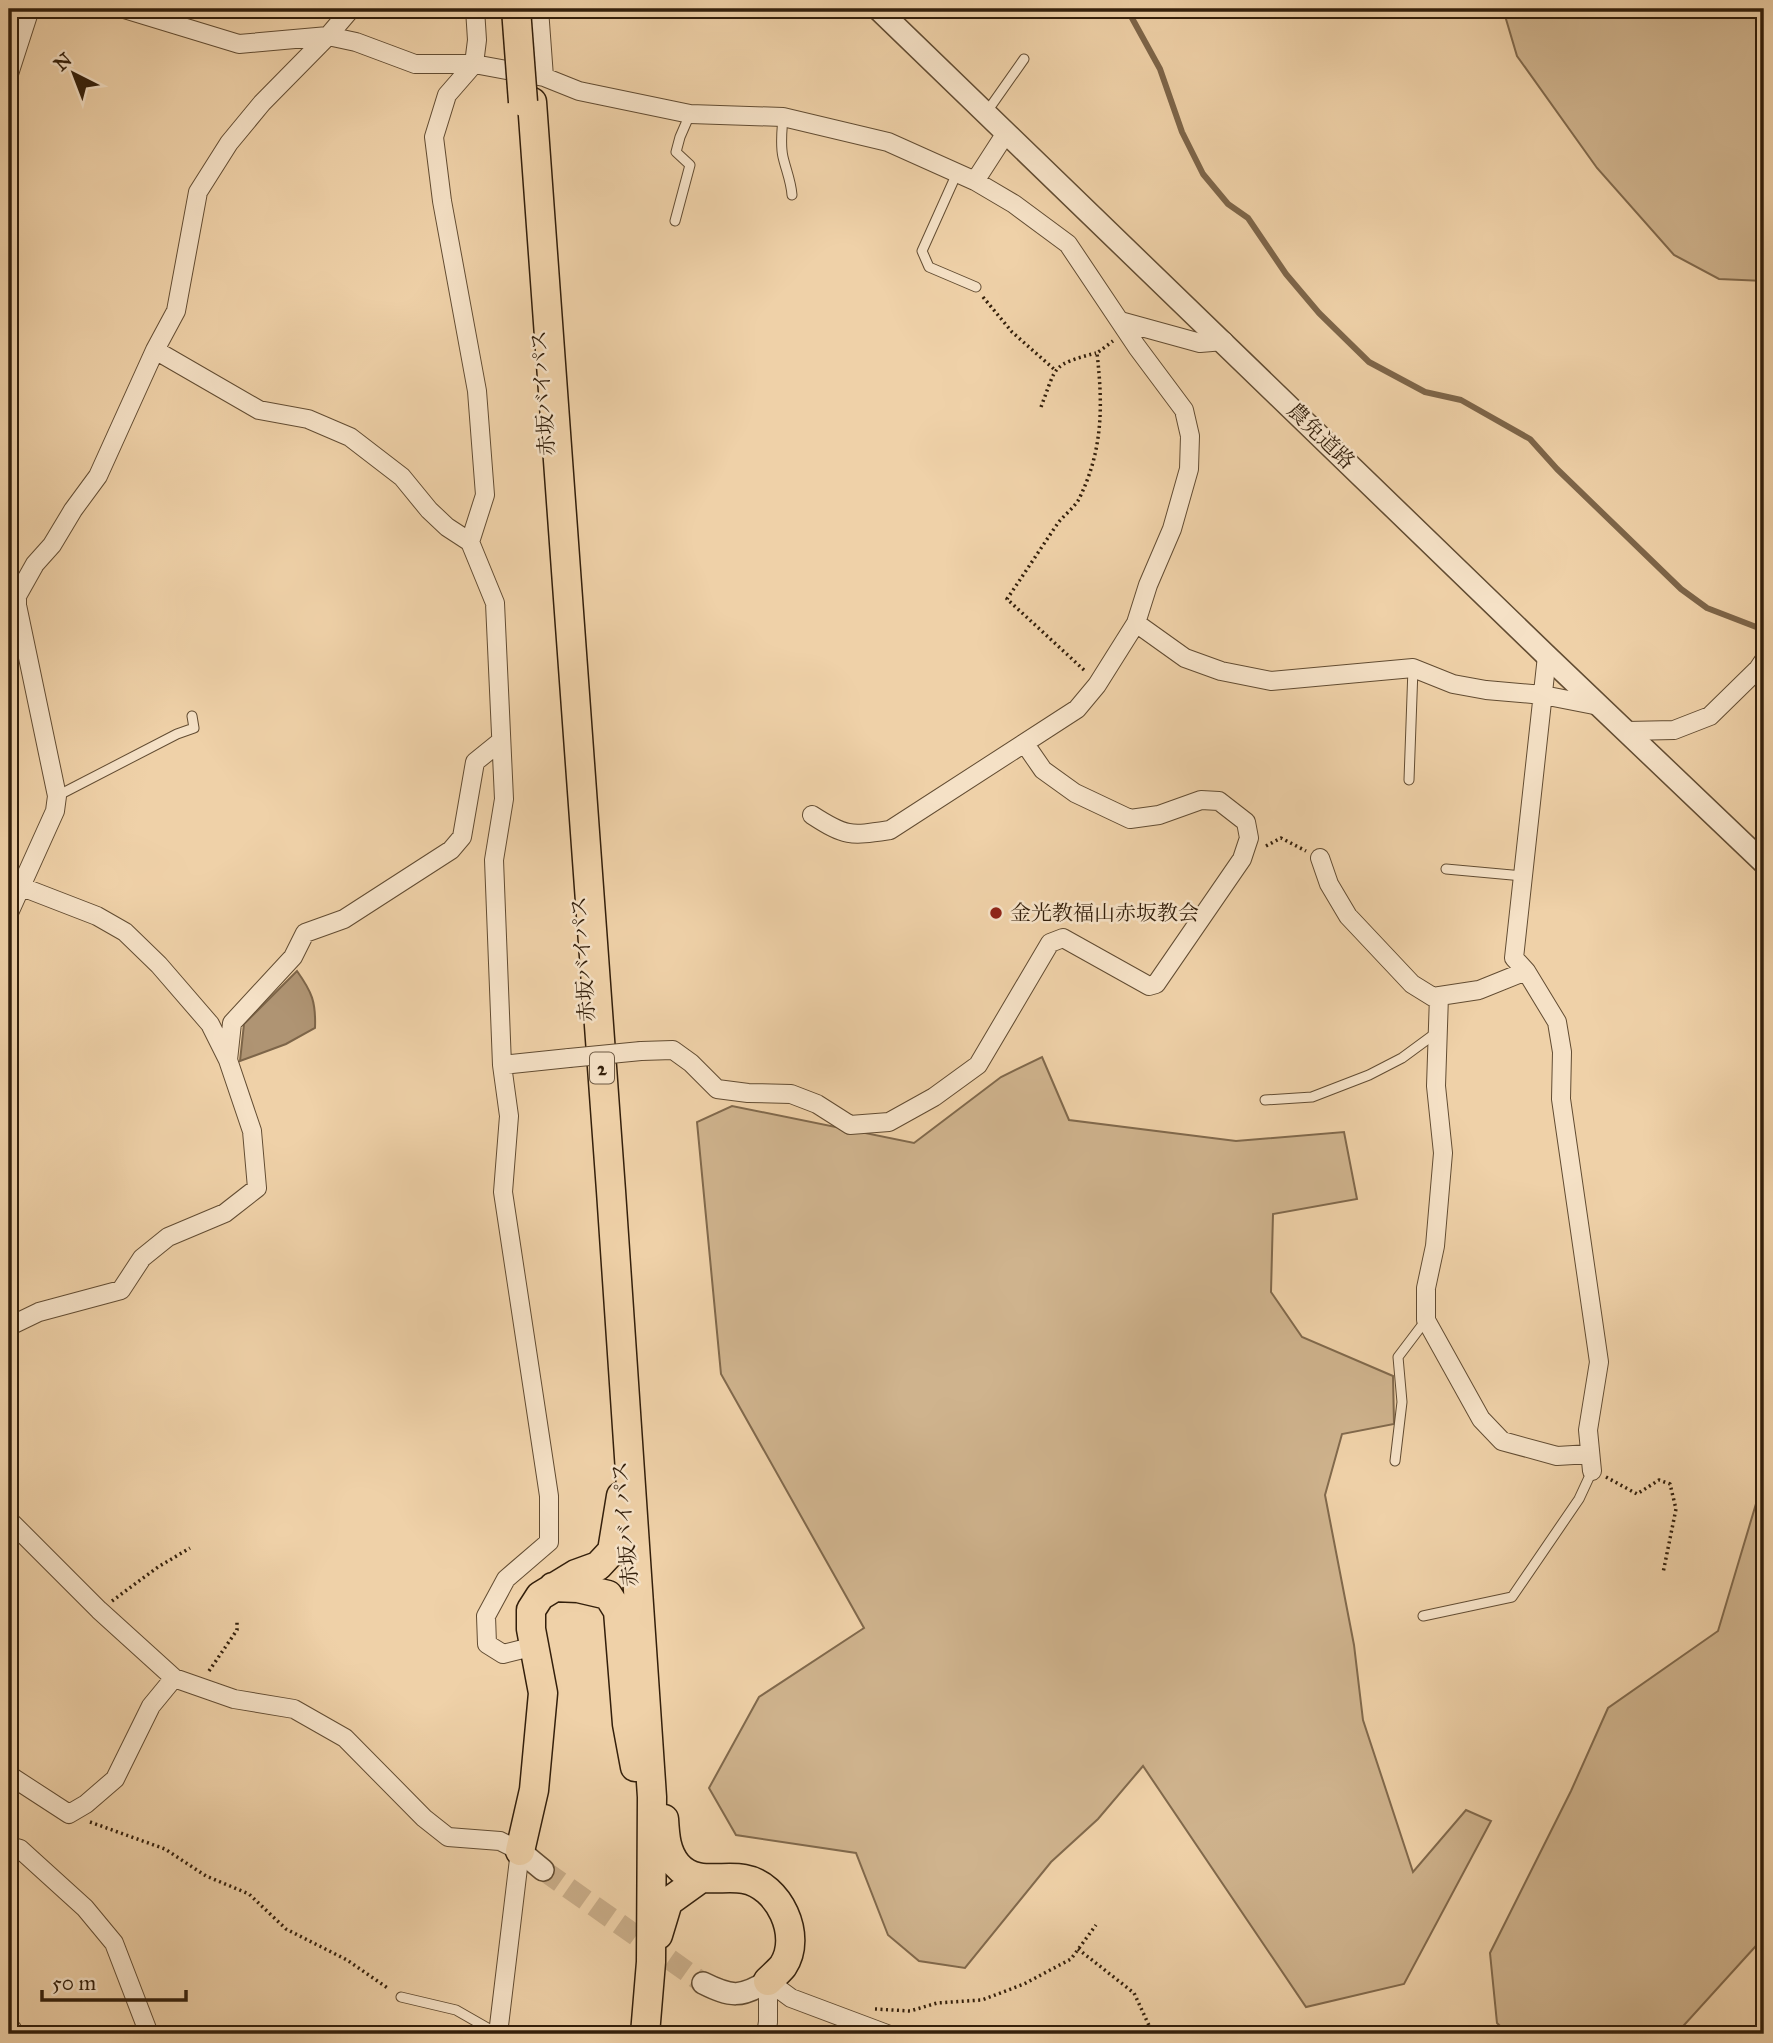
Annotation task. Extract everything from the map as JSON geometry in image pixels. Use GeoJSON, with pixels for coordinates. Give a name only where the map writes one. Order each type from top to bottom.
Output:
{"type":"FeatureCollection","features":[{"type":"Feature","properties":{"kind":"highway","name":"赤坂バイパス"},"geometry":{"type":"LineString","coordinates":[[516,9],[533,93],[622,1493],[631,1594],[640,1795],[635,2010],[630,2034]]}},
{"type":"Feature","properties":{"kind":"highway","name":"赤坂バイパス"},"geometry":{"type":"LineString","coordinates":[[526,9],[652,1797],[650,1962],[645,2034]]}},
{"type":"Feature","properties":{"kind":"highway"},"geometry":{"type":"LineString","coordinates":[[520,1851],[534,1790],[543,1692],[531,1610],[540,1595],[576,1574],[598,1566],[612,1551],[622,1493]]}},
{"type":"Feature","properties":{"kind":"highway"},"geometry":{"type":"LineString","coordinates":[[638,1577],[650,1634],[666,1845],[678,1867],[700,1879],[746,1879],[773,1895],[789,1926],[789,1947],[784,1965],[768,1981]]}},
{"type":"Feature","properties":{"kind":"highway"},"geometry":{"type":"LineString","coordinates":[[553,1587],[578,1588],[608,1595],[618,1611],[627,1724],[640,1795]]}},
{"type":"Feature","properties":{"kind":"highway"},"geometry":{"type":"LineString","coordinates":[[650,1962],[668,1902],[700,1879]]}},
{"type":"Feature","properties":{"kind":"street"},"geometry":{"type":"LineString","coordinates":[[9,74],[30,9]]}},
{"type":"Feature","properties":{"kind":"street"},"geometry":{"type":"LineString","coordinates":[[124,9],[239,44],[328,36],[356,42],[415,64],[474,64],[533,93],[579,91],[690,114],[783,117],[888,142],[975,181],[1014,204],[1068,244],[1184,410],[1190,436],[1189,469],[1172,528],[1147,585],[1136,624],[1099,683],[1077,709],[890,830],[859,835],[838,832],[812,815]]}},
{"type":"Feature","properties":{"kind":"street"},"geometry":{"type":"LineString","coordinates":[[9,913],[55,811],[57,796],[13,607],[17,596],[35,564],[52,545],[73,510],[99,476],[155,350],[176,311],[198,192],[229,143],[262,103],[351,9]]}},
{"type":"Feature","properties":{"kind":"street"},"geometry":{"type":"LineString","coordinates":[[470,541],[485,495],[477,391],[442,201],[434,137],[447,95],[474,64],[477,40],[475,9]]}},
{"type":"Feature","properties":{"kind":"street"},"geometry":{"type":"LineString","coordinates":[[533,93],[539,9]]}},
{"type":"Feature","properties":{"kind":"street","name":"農免道路"},"geometry":{"type":"LineString","coordinates":[[878,9],[1764,863]]}},
{"type":"Feature","properties":{"kind":"street"},"geometry":{"type":"LineString","coordinates":[[975,181],[1006,133]]}},
{"type":"Feature","properties":{"kind":"street"},"geometry":{"type":"LineString","coordinates":[[1123,326],[1200,343],[1224,341]]}},
{"type":"Feature","properties":{"kind":"street"},"geometry":{"type":"LineString","coordinates":[[155,350],[259,410],[308,419],[350,437],[402,477],[447,527],[470,541],[495,603],[504,799],[494,860],[502,1065],[509,1116],[503,1192],[549,1496],[549,1542],[506,1580],[486,1616],[487,1644],[503,1654],[535,1646]]}},
{"type":"Feature","properties":{"kind":"street"},"geometry":{"type":"LineString","coordinates":[[1136,624],[1185,657],[1221,671],[1271,681],[1413,668],[1453,684],[1543,695],[1599,706]]}},
{"type":"Feature","properties":{"kind":"street"},"geometry":{"type":"LineString","coordinates":[[1438,996],[1436,1086],[1443,1153],[1435,1246],[1426,1288],[1426,1320],[1481,1419],[1502,1441],[1591,1462],[1588,1430],[1599,1362],[1561,1099],[1562,1052],[1558,1022],[1526,971],[1514,958],[1547,656]]}},
{"type":"Feature","properties":{"kind":"street"},"geometry":{"type":"LineString","coordinates":[[1627,731],[1674,730],[1710,716],[1764,661]]}},
{"type":"Feature","properties":{"kind":"street"},"geometry":{"type":"LineString","coordinates":[[228,1060],[232,1023],[293,957],[305,933],[344,919],[451,850],[462,837],[475,762],[501,741]]}},
{"type":"Feature","properties":{"kind":"street"},"geometry":{"type":"LineString","coordinates":[[502,1065],[673,1050],[691,1063],[716,1089],[791,1094],[817,1104],[850,1125],[889,1122],[934,1097],[978,1065],[1050,943],[1063,938],[1149,986],[1156,984],[1242,859],[1248,838],[1246,822],[1219,801],[1201,800],[1159,815],[1130,819],[1075,793],[1043,770],[1025,744]]}},
{"type":"Feature","properties":{"kind":"street"},"geometry":{"type":"LineString","coordinates":[[1320,858],[1329,884],[1348,916],[1412,984],[1433,997],[1479,990],[1526,971]]}},
{"type":"Feature","properties":{"kind":"street"},"geometry":{"type":"LineString","coordinates":[[9,1324],[39,1312],[121,1290],[142,1258],[168,1237],[225,1213],[257,1188],[252,1131],[228,1060],[210,1024],[159,965],[125,932],[97,916],[22,887]]}},
{"type":"Feature","properties":{"kind":"street"},"geometry":{"type":"LineString","coordinates":[[9,1520],[99,1610],[174,1678],[234,1699],[294,1709],[345,1738],[424,1818],[448,1837],[500,1841],[520,1851],[543,1870]]}},
{"type":"Feature","properties":{"kind":"street"},"geometry":{"type":"LineString","coordinates":[[9,1775],[69,1814],[86,1804],[115,1779],[151,1706],[174,1678]]}},
{"type":"Feature","properties":{"kind":"street"},"geometry":{"type":"LineString","coordinates":[[9,1846],[20,1849],[85,1908],[114,1942],[149,2034]]}},
{"type":"Feature","properties":{"kind":"street"},"geometry":{"type":"LineString","coordinates":[[498,2034],[520,1851]]}},
{"type":"Feature","properties":{"kind":"street"},"geometry":{"type":"LineString","coordinates":[[703,1983],[724,1994],[751,1991],[768,1981]]}},
{"type":"Feature","properties":{"kind":"street"},"geometry":{"type":"LineString","coordinates":[[766,2034],[768,1981]]}},
{"type":"Feature","properties":{"kind":"street"},"geometry":{"type":"LineString","coordinates":[[768,1981],[791,1998],[887,2034]]}},
{"type":"Feature","properties":{"kind":"lane"},"geometry":{"type":"LineString","coordinates":[[986,113],[1024,59]]}},
{"type":"Feature","properties":{"kind":"lane"},"geometry":{"type":"LineString","coordinates":[[675,221],[690,165],[676,152],[690,114]]}},
{"type":"Feature","properties":{"kind":"lane"},"geometry":{"type":"LineString","coordinates":[[783,117],[781,141],[792,195]]}},
{"type":"Feature","properties":{"kind":"lane"},"geometry":{"type":"LineString","coordinates":[[957,173],[922,251],[929,267],[976,287]]}},
{"type":"Feature","properties":{"kind":"lane"},"geometry":{"type":"LineString","coordinates":[[1409,780],[1413,668]]}},
{"type":"Feature","properties":{"kind":"lane"},"geometry":{"type":"LineString","coordinates":[[57,796],[177,734],[194,728],[192,716]]}},
{"type":"Feature","properties":{"kind":"lane"},"geometry":{"type":"LineString","coordinates":[[1446,869],[1523,876]]}},
{"type":"Feature","properties":{"kind":"lane"},"geometry":{"type":"LineString","coordinates":[[1265,1100],[1312,1097],[1369,1075],[1402,1058],[1436,1033]]}},
{"type":"Feature","properties":{"kind":"lane"},"geometry":{"type":"LineString","coordinates":[[1395,1461],[1402,1402],[1398,1357],[1426,1320]]}},
{"type":"Feature","properties":{"kind":"lane"},"geometry":{"type":"LineString","coordinates":[[1423,1616],[1512,1597],[1579,1499],[1591,1462]]}},
{"type":"Feature","properties":{"kind":"lane"},"geometry":{"type":"LineString","coordinates":[[401,1997],[456,2010],[498,2034]]}},
{"type":"Feature","properties":{"kind":"lane"},"geometry":{"type":"LineString","coordinates":[[9,2018],[19,2034]]}},
{"type":"Feature","properties":{"kind":"path"},"geometry":{"type":"LineString","coordinates":[[976,287],[1012,332],[1055,370]]}},
{"type":"Feature","properties":{"kind":"path"},"geometry":{"type":"LineString","coordinates":[[1041,407],[1055,370],[1064,361],[1097,353],[1123,326]]}},
{"type":"Feature","properties":{"kind":"path"},"geometry":{"type":"LineString","coordinates":[[1097,353],[1101,429],[1093,465],[1078,502],[1060,520],[1007,599],[1099,683]]}},
{"type":"Feature","properties":{"kind":"path"},"geometry":{"type":"LineString","coordinates":[[1242,859],[1281,838],[1320,858]]}},
{"type":"Feature","properties":{"kind":"path"},"geometry":{"type":"LineString","coordinates":[[1591,1462],[1637,1494],[1659,1480],[1670,1484],[1676,1509],[1663,1573]]}},
{"type":"Feature","properties":{"kind":"path"},"geometry":{"type":"LineString","coordinates":[[99,1610],[158,1567],[190,1548]]}},
{"type":"Feature","properties":{"kind":"path"},"geometry":{"type":"LineString","coordinates":[[198,1687],[237,1630],[237,1621]]}},
{"type":"Feature","properties":{"kind":"path"},"geometry":{"type":"LineString","coordinates":[[69,1814],[165,1849],[206,1876],[249,1894],[286,1929],[347,1960],[401,1997]]}},
{"type":"Feature","properties":{"kind":"path"},"geometry":{"type":"LineString","coordinates":[[873,2009],[910,2011],[937,2004],[982,2000],[1024,1983],[1071,1959],[1096,1925]]}},
{"type":"Feature","properties":{"kind":"path"},"geometry":{"type":"LineString","coordinates":[[1078,1950],[1133,1993],[1153,2034]]}},
{"type":"Feature","properties":{"kind":"shaded area"},"geometry":{"type":"Polygon","coordinates":[[[1503,9],[1764,9],[1764,281],[1719,279],[1674,255],[1597,168],[1517,56],[1503,9]]]}},
{"type":"Feature","properties":{"kind":"shaded area"},"geometry":{"type":"Polygon","coordinates":[[[297,971],[312,998],[315,1028],[286,1044],[240,1061],[244,1024],[297,971]]]}},
{"type":"Feature","properties":{"kind":"shaded area"},"geometry":{"type":"Polygon","coordinates":[[[1042,1057],[1069,1120],[1236,1141],[1344,1132],[1357,1199],[1273,1214],[1271,1292],[1302,1337],[1393,1376],[1394,1424],[1342,1434],[1325,1495],[1354,1645],[1363,1720],[1413,1872],[1466,1810],[1491,1821],[1404,1984],[1306,2007],[1143,1766],[1098,1819],[1051,1862],[965,1968],[919,1961],[888,1935],[856,1853],[736,1835],[709,1788],[759,1697],[864,1628],[721,1374],[697,1122],[732,1106],[914,1143],[1001,1077],[1042,1057]]]}},
{"type":"Feature","properties":{"kind":"shaded area"},"geometry":{"type":"Polygon","coordinates":[[[1764,1477],[1764,1937],[1676,2034],[1508,2034],[1497,2023],[1490,1953],[1571,1791],[1608,1708],[1718,1631],[1764,1477]]]}},
{"type":"Feature","properties":{"kind":"waterway"},"geometry":{"type":"LineString","coordinates":[[1127,9],[1160,69],[1182,132],[1203,174],[1228,204],[1248,218],[1286,274],[1319,313],[1369,362],[1425,392],[1461,400],[1530,439],[1557,469],[1681,589],[1707,608],[1764,630]]}},
{"type":"Feature","properties":{"kind":"tunnel"},"geometry":{"type":"LineString","coordinates":[[543,1870],[703,1983]]}},
{"type":"Feature","properties":{"kind":"place","name":"金光教福山赤坂教会"},"geometry":{"type":"Point","coordinates":[996,913]}}]}
